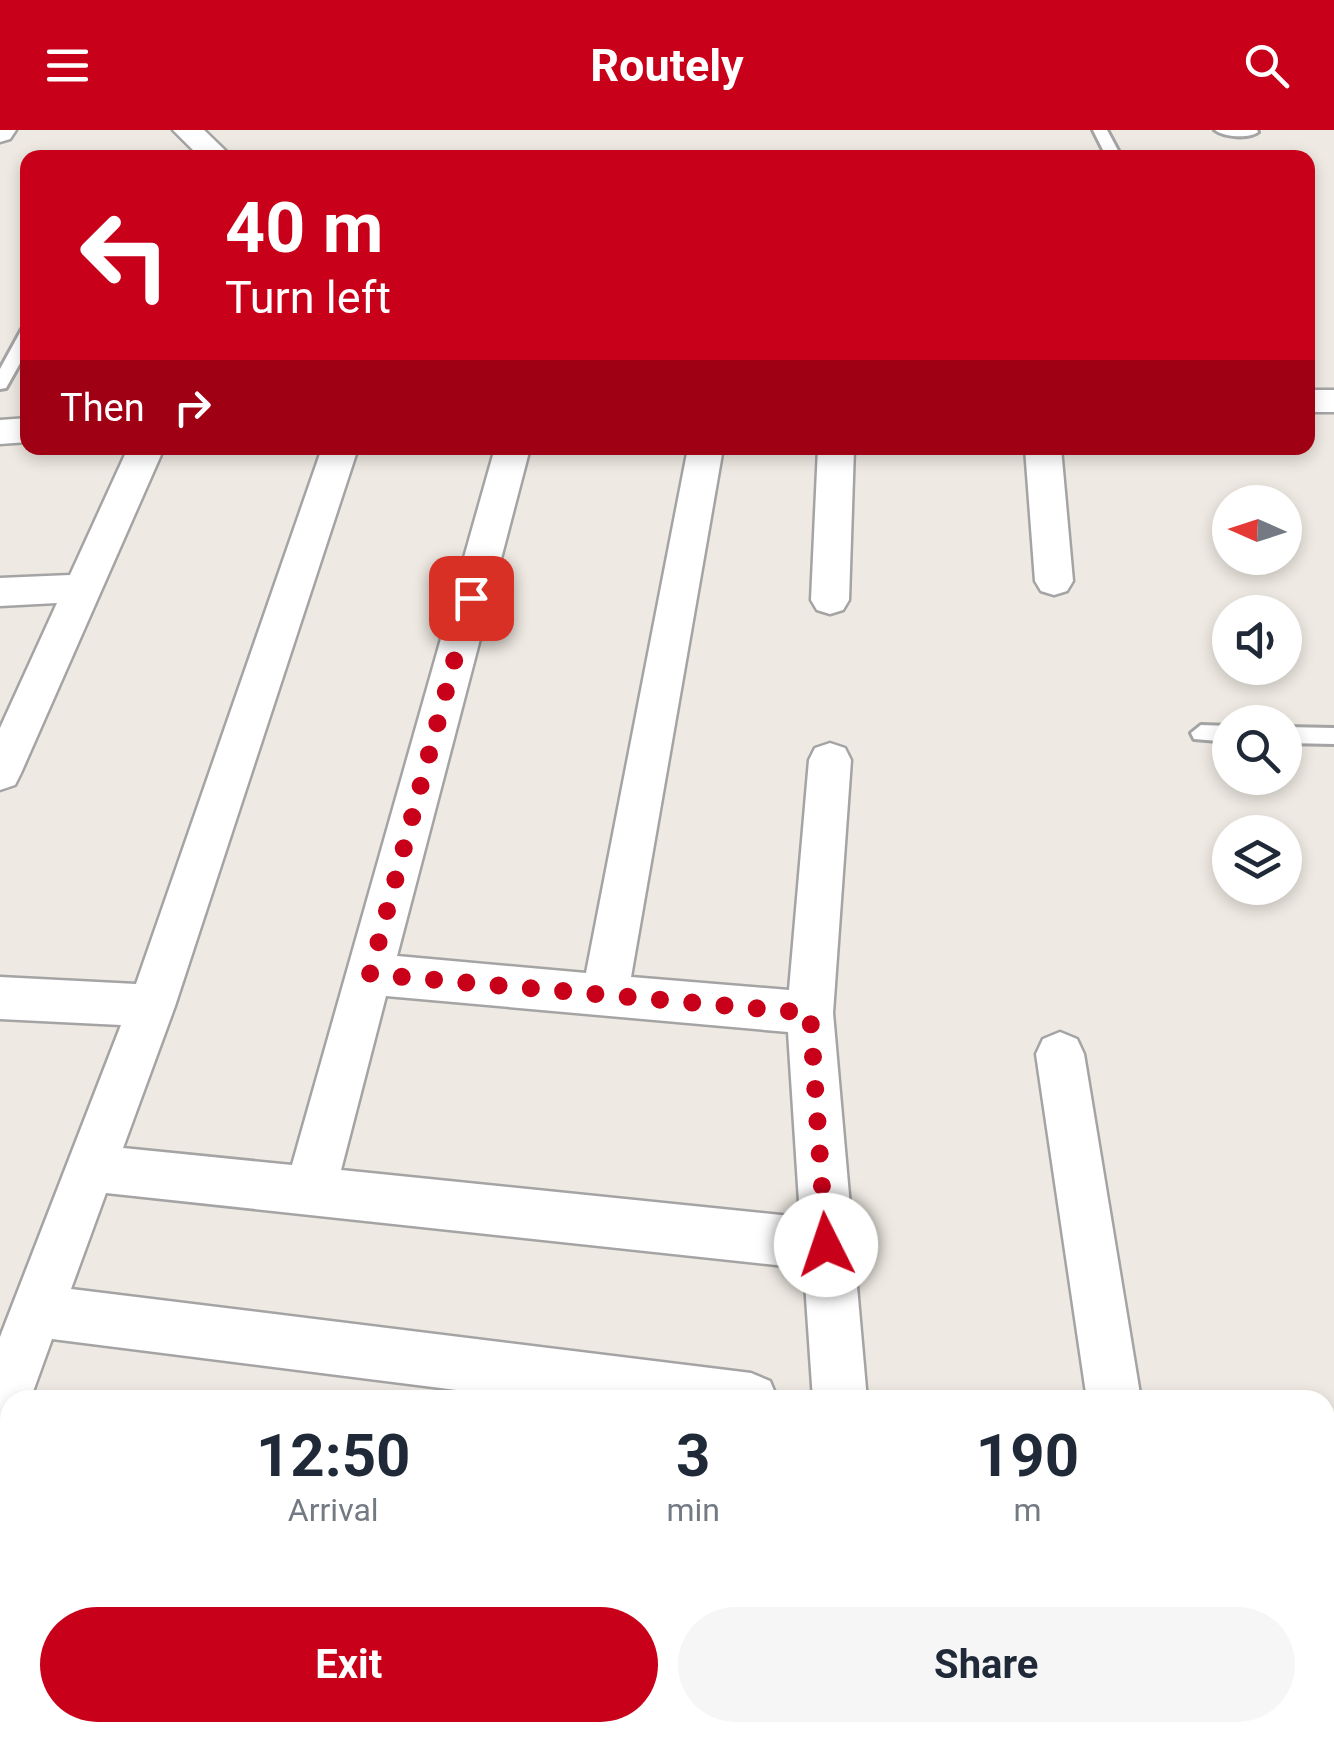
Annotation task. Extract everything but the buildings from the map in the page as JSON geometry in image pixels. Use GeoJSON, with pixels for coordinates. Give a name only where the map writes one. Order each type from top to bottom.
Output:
{"type":"FeatureCollection","features":[{"type":"Feature","properties":{"kind":"street"},"geometry":{"type":"LineString","coordinates":[[187,130],[210,150]]}},
{"type":"Feature","properties":{"kind":"street"},"geometry":{"type":"LineString","coordinates":[[0,773],[143,455]]}},
{"type":"Feature","properties":{"kind":"street"},"geometry":{"type":"LineString","coordinates":[[7,1390],[152,1006],[338,455]]}},
{"type":"Feature","properties":{"kind":"street"},"geometry":{"type":"LineString","coordinates":[[310,1191],[510,455]]}},
{"type":"Feature","properties":{"kind":"street"},"geometry":{"type":"LineString","coordinates":[[605,995],[705,455]]}},
{"type":"Feature","properties":{"kind":"street"},"geometry":{"type":"LineString","coordinates":[[830,600],[836,455]]}},
{"type":"Feature","properties":{"kind":"street"},"geometry":{"type":"LineString","coordinates":[[1044,455],[1054,581]]}},
{"type":"Feature","properties":{"kind":"street"},"geometry":{"type":"LineString","coordinates":[[0,592],[82,588]]}},
{"type":"Feature","properties":{"kind":"street"},"geometry":{"type":"LineString","coordinates":[[830,760],[810,1013],[839,1390]]}},
{"type":"Feature","properties":{"kind":"street"},"geometry":{"type":"LineString","coordinates":[[370,974],[810,1013]]}},
{"type":"Feature","properties":{"kind":"street"},"geometry":{"type":"LineString","coordinates":[[0,998],[152,1006]]}},
{"type":"Feature","properties":{"kind":"street"},"geometry":{"type":"LineString","coordinates":[[1060,1054],[1112,1390]]}},
{"type":"Feature","properties":{"kind":"street"},"geometry":{"type":"LineString","coordinates":[[91,1168],[826,1245]]}},
{"type":"Feature","properties":{"kind":"street"},"geometry":{"type":"LineString","coordinates":[[37,1311],[671,1390]]}},
{"type":"Feature","properties":{"kind":"lane"},"geometry":{"type":"LineString","coordinates":[[1222,130],[1252,132]]}},
{"type":"Feature","properties":{"kind":"lane"},"geometry":{"type":"LineString","coordinates":[[0,384],[20,348]]}},
{"type":"Feature","properties":{"kind":"lane"},"geometry":{"type":"LineString","coordinates":[[1202,733],[1212,733]]}},
{"type":"Feature","properties":{"kind":"lane"},"geometry":{"type":"LineString","coordinates":[[1302,735],[1334,736]]}},
{"type":"Feature","properties":{"kind":"route"},"geometry":{"type":"LineString","coordinates":[[471,598],[370,974],[810,1013],[826,1245]]}}]}
